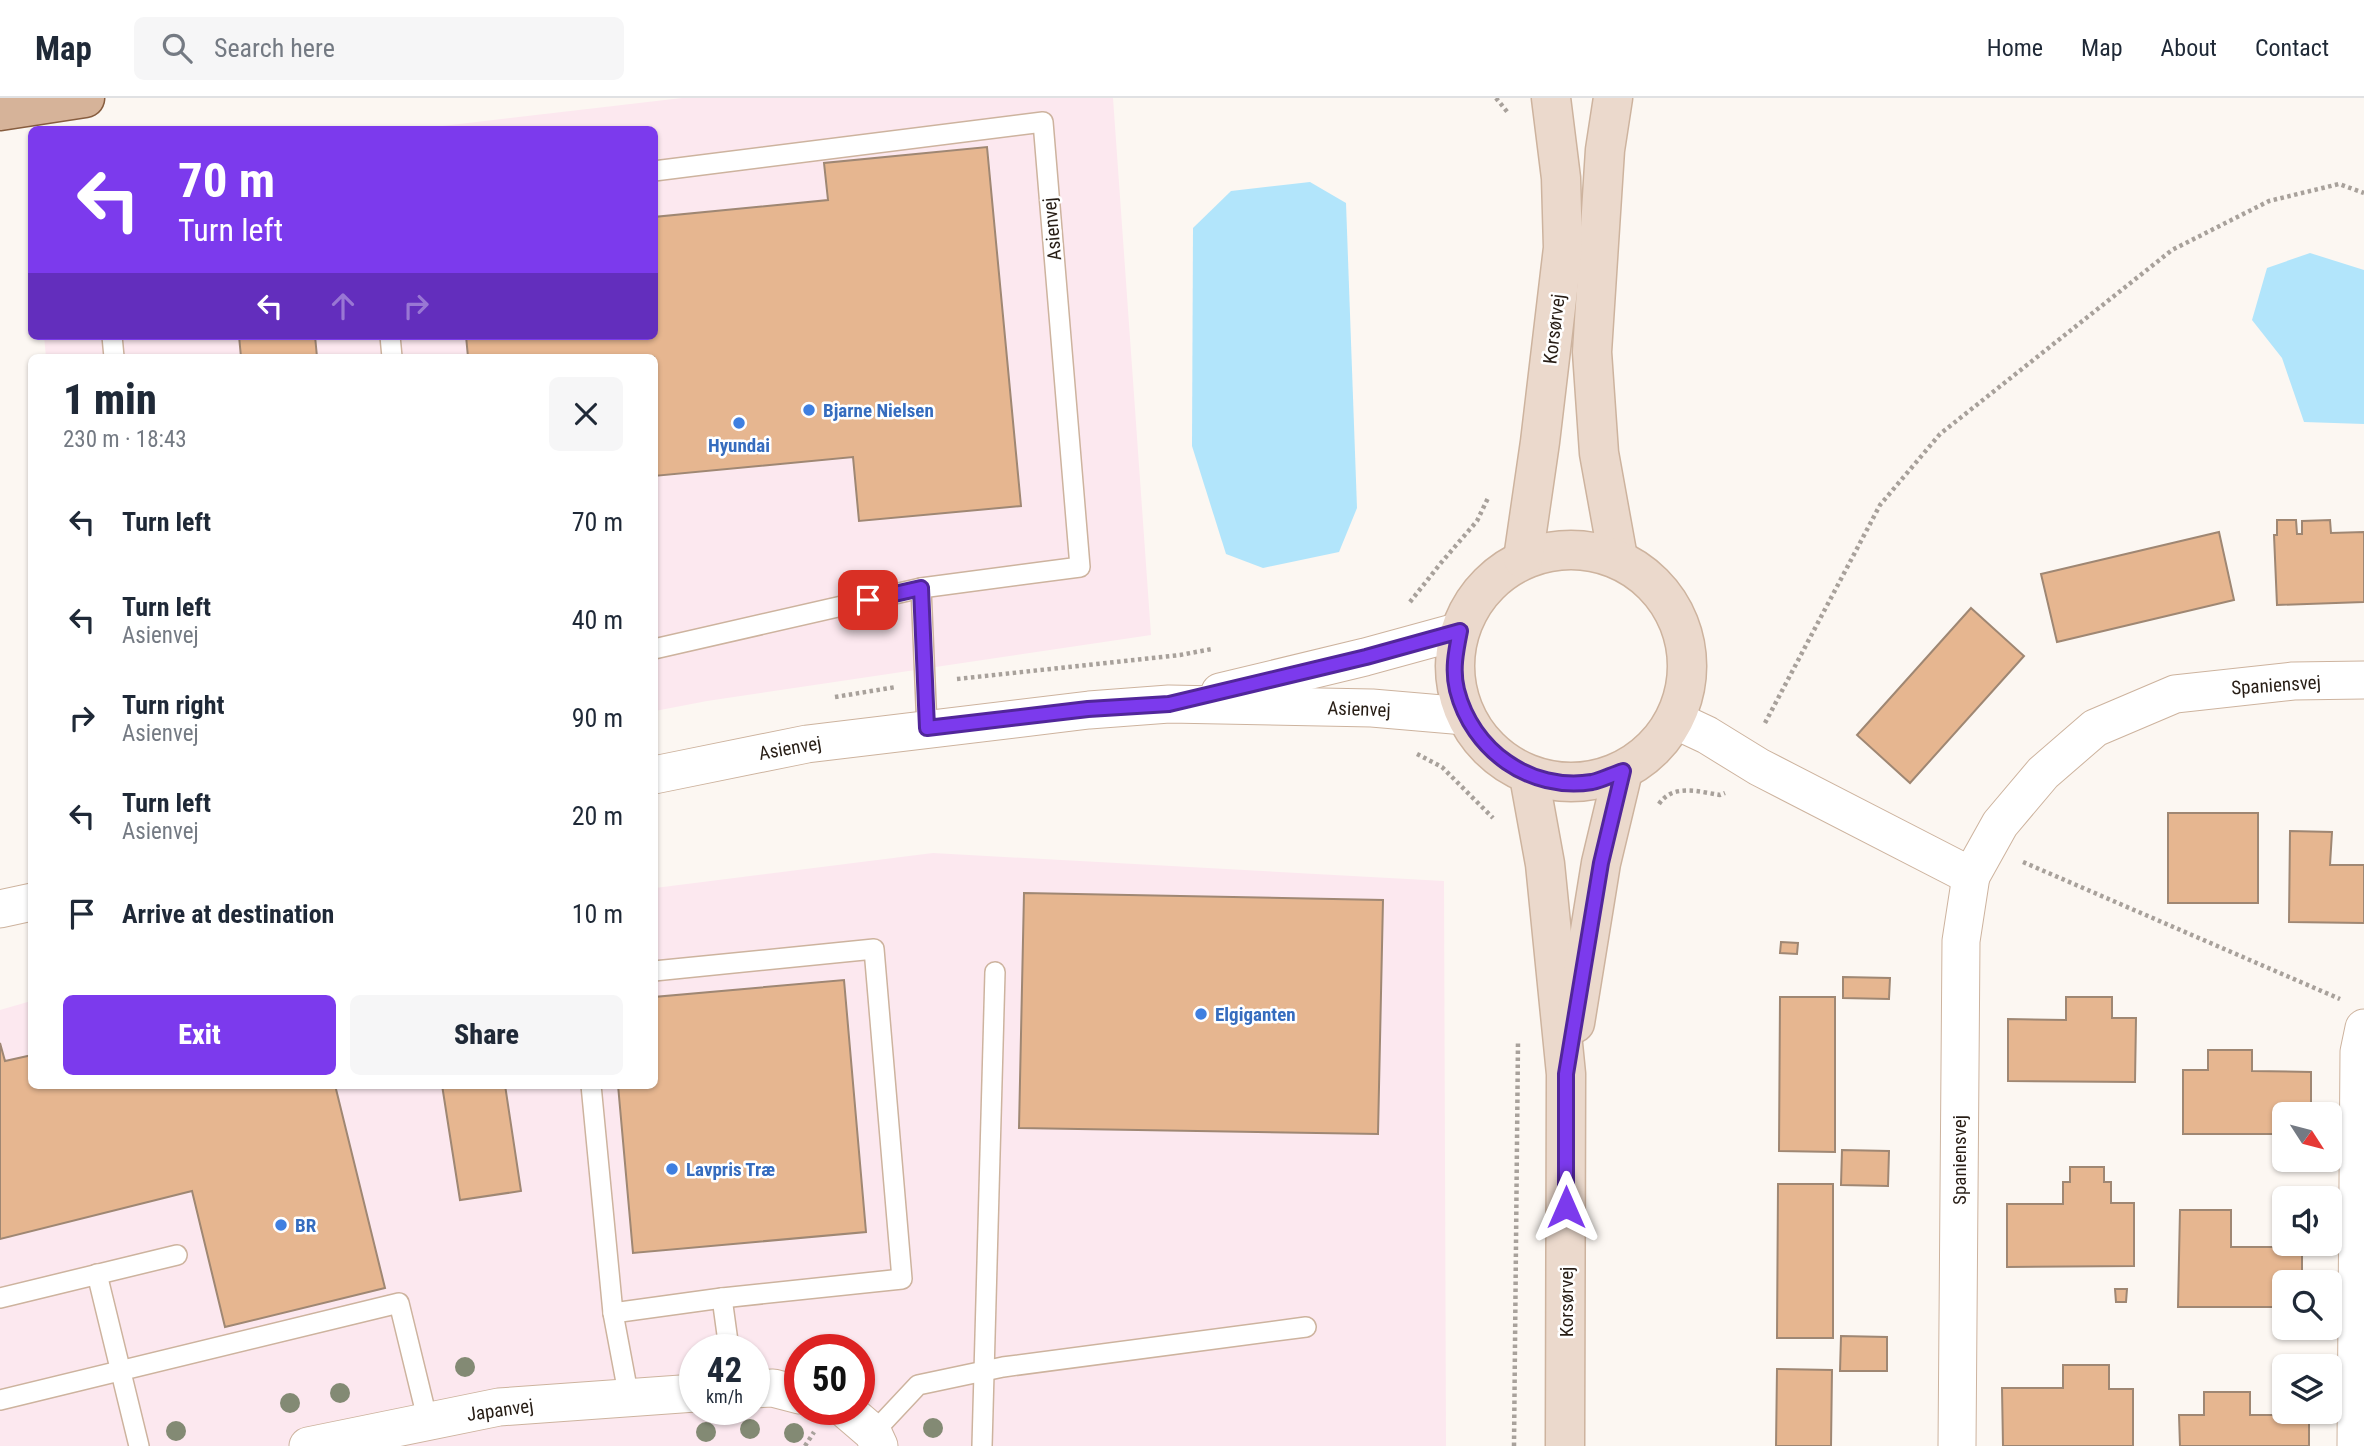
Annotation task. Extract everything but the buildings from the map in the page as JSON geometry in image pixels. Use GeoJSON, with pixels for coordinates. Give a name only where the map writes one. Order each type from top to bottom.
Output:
{"type":"FeatureCollection","features":[{"type":"Feature","properties":{"kind":"main road"},"geometry":{"type":"LineString","coordinates":[[0,111],[85,98]]}},
{"type":"Feature","properties":{"kind":"main road","name":"Korsørvej"},"geometry":{"type":"LineString","coordinates":[[1523,559],[1563,248],[1561,178],[1551,98]]}},
{"type":"Feature","properties":{"kind":"main road","name":"Korsørvej"},"geometry":{"type":"LineString","coordinates":[[1613,98],[1605,150],[1592,352],[1599,453],[1618,558]]}},
{"type":"Feature","properties":{"kind":"main road"},"geometry":{"type":"LineString","coordinates":[[1554,550],[1587,550],[1618,558],[1651,579],[1674,609],[1687,645],[1687,684],[1675,720],[1653,750],[1623,771],[1592,782],[1560,782],[1529,776],[1503,761],[1488,748],[1465,716],[1454,659],[1460,631],[1474,601],[1495,577],[1523,559],[1554,550]]}},
{"type":"Feature","properties":{"kind":"main road","name":"Korsørvej"},"geometry":{"type":"LineString","coordinates":[[1566,1074],[1601,863],[1623,771]]}},
{"type":"Feature","properties":{"kind":"main road","name":"Korsørvej"},"geometry":{"type":"LineString","coordinates":[[1529,776],[1545,864],[1566,1074],[1565,1446]]}},
{"type":"Feature","properties":{"kind":"street","name":"Asienvej"},"geometry":{"type":"LineString","coordinates":[[1169,704],[1366,657],[1460,631]]}},
{"type":"Feature","properties":{"kind":"street","name":"Spaniensvej"},"geometry":{"type":"LineString","coordinates":[[1957,1446],[1961,942],[1979,861],[2000,824],[2043,773],[2095,728],[2175,694],[2292,681],[2364,680]]}},
{"type":"Feature","properties":{"kind":"street","name":"Asienvej"},"geometry":{"type":"LineString","coordinates":[[658,774],[807,744],[1088,709],[1169,704],[1371,708],[1465,716]]}},
{"type":"Feature","properties":{"kind":"street"},"geometry":{"type":"LineString","coordinates":[[1675,720],[1746,759],[1979,861]]}},
{"type":"Feature","properties":{"kind":"street"},"geometry":{"type":"LineString","coordinates":[[0,909],[28,903]]}},
{"type":"Feature","properties":{"kind":"street"},"geometry":{"type":"LineString","coordinates":[[2355,1015],[2359,1052],[2356,1446]]}},
{"type":"Feature","properties":{"kind":"street","name":"Japanvej"},"geometry":{"type":"LineString","coordinates":[[308,1446],[499,1407],[679,1394]]}},
{"type":"Feature","properties":{"kind":"street"},"geometry":{"type":"LineString","coordinates":[[861,1425],[876,1440]]}},
{"type":"Feature","properties":{"kind":"lane","name":"Asienvej"},"geometry":{"type":"LineString","coordinates":[[658,170],[1043,122],[1080,567],[921,588],[658,648]]}},
{"type":"Feature","properties":{"kind":"lane"},"geometry":{"type":"LineString","coordinates":[[921,588],[927,728]]}},
{"type":"Feature","properties":{"kind":"lane"},"geometry":{"type":"LineString","coordinates":[[613,1313],[722,1298],[902,1279],[874,948],[658,971]]}},
{"type":"Feature","properties":{"kind":"lane"},"geometry":{"type":"LineString","coordinates":[[982,1446],[995,972]]}},
{"type":"Feature","properties":{"kind":"lane"},"geometry":{"type":"LineString","coordinates":[[590,1089],[613,1313],[629,1398]]}},
{"type":"Feature","properties":{"kind":"lane"},"geometry":{"type":"LineString","coordinates":[[0,1298],[177,1255]]}},
{"type":"Feature","properties":{"kind":"lane"},"geometry":{"type":"LineString","coordinates":[[97,1274],[139,1446]]}},
{"type":"Feature","properties":{"kind":"lane"},"geometry":{"type":"LineString","coordinates":[[722,1298],[727,1334]]}},
{"type":"Feature","properties":{"kind":"lane"},"geometry":{"type":"LineString","coordinates":[[0,1400],[399,1303],[428,1422]]}},
{"type":"Feature","properties":{"kind":"lane"},"geometry":{"type":"LineString","coordinates":[[876,1440],[918,1385],[1003,1367],[1306,1327]]}},
{"type":"Feature","properties":{"kind":"path"},"geometry":{"type":"LineString","coordinates":[[1496,98],[1508,112],[1512,124]]}},
{"type":"Feature","properties":{"kind":"path"},"geometry":{"type":"LineString","coordinates":[[1746,759],[1880,505],[1940,434],[2172,250],[2269,201],[2339,184],[2364,193]]}},
{"type":"Feature","properties":{"kind":"path"},"geometry":{"type":"LineString","coordinates":[[1408,605],[1477,522],[1492,488]]}},
{"type":"Feature","properties":{"kind":"path"},"geometry":{"type":"LineString","coordinates":[[829,698],[925,682],[1180,655],[1219,648]]}},
{"type":"Feature","properties":{"kind":"path"},"geometry":{"type":"LineString","coordinates":[[1410,750],[1442,767],[1496,820]]}},
{"type":"Feature","properties":{"kind":"path"},"geometry":{"type":"LineString","coordinates":[[1979,861],[2355,1015]]}},
{"type":"Feature","properties":{"kind":"path"},"geometry":{"type":"LineString","coordinates":[[1514,1446],[1518,1039]]}},
{"type":"Feature","properties":{"kind":"shaded area"},"geometry":{"type":"Polygon","coordinates":[[[682,98],[1113,98],[1151,635],[658,710],[658,354],[46,354],[44,340],[658,340],[658,126],[443,126],[682,98]]]}},
{"type":"Feature","properties":{"kind":"shaded area"},"geometry":{"type":"Polygon","coordinates":[[[933,853],[1444,881],[1446,1446],[0,1446],[0,1010],[28,1002],[28,1089],[658,1089],[658,888],[933,853]]]}},
{"type":"Feature","properties":{"kind":"water"},"geometry":{"type":"Polygon","coordinates":[[[1310,182],[1346,203],[1357,508],[1339,552],[1263,568],[1226,554],[1192,446],[1193,228],[1231,191],[1310,182]]]}},
{"type":"Feature","properties":{"kind":"water"},"geometry":{"type":"Polygon","coordinates":[[[2310,253],[2364,270],[2364,424],[2304,422],[2282,358],[2252,320],[2267,268],[2310,253]]]}},
{"type":"Feature","properties":{"kind":"place","name":"Bjarne Nielsen"},"geometry":{"type":"Point","coordinates":[809,410]}},
{"type":"Feature","properties":{"kind":"place","name":"Hyundai"},"geometry":{"type":"Point","coordinates":[739,423]}},
{"type":"Feature","properties":{"kind":"place","name":"Elgiganten"},"geometry":{"type":"Point","coordinates":[1201,1014]}},
{"type":"Feature","properties":{"kind":"place","name":"Lavpris Træ"},"geometry":{"type":"Point","coordinates":[672,1169]}},
{"type":"Feature","properties":{"kind":"place","name":"BR"},"geometry":{"type":"Point","coordinates":[281,1225]}},
{"type":"Feature","properties":{"kind":"route"},"geometry":{"type":"LineString","coordinates":[[868,600],[921,588],[927,728],[1088,709],[1169,704],[1366,657],[1460,631],[1454,659],[1456,688],[1465,716],[1481,741],[1503,761],[1529,776],[1560,782],[1592,782],[1623,771],[1601,863],[1566,1074],[1566,1207]]}}]}
